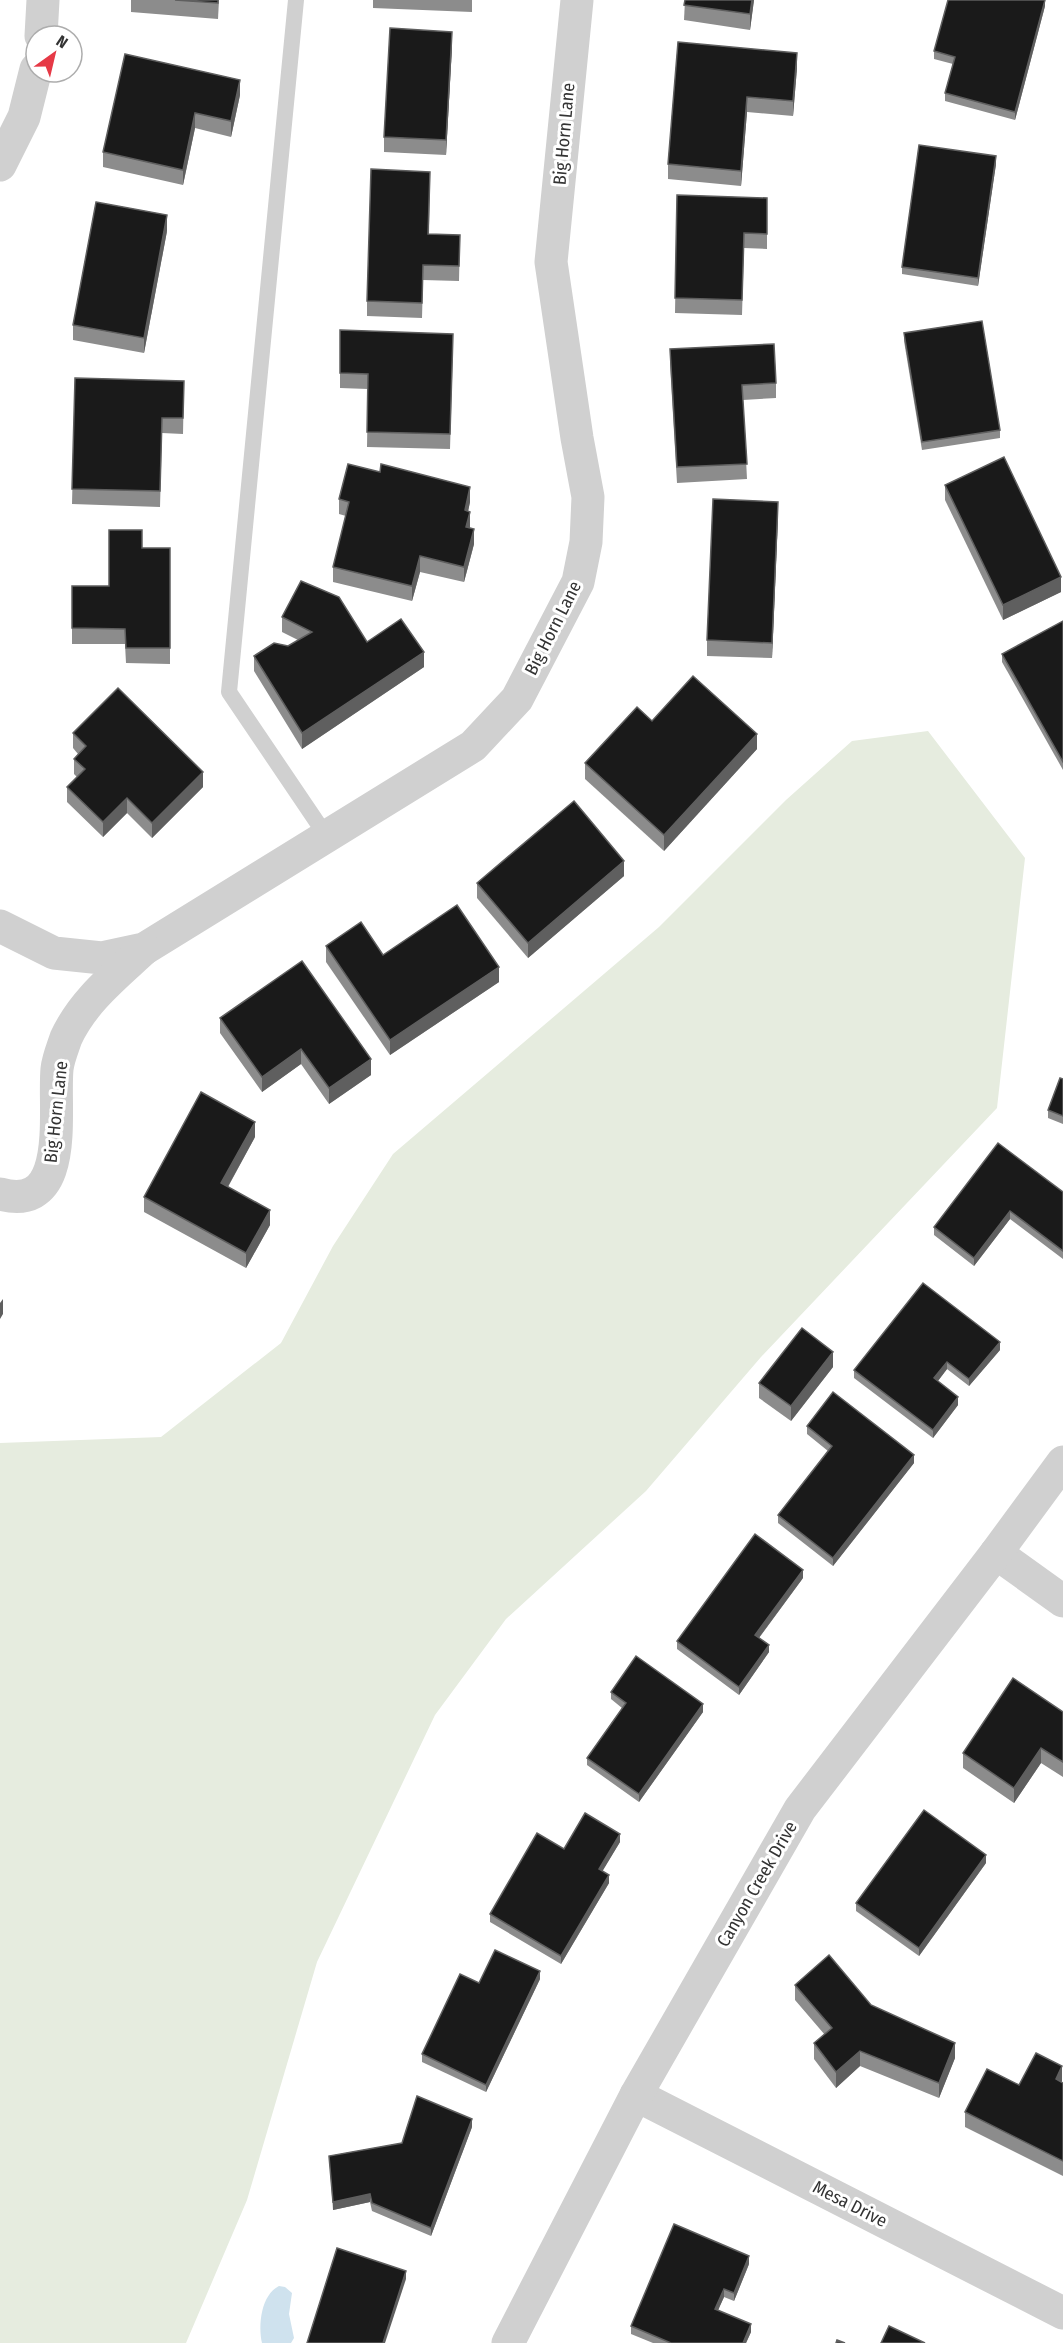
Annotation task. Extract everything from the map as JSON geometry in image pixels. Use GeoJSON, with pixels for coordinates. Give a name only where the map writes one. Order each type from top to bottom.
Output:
{"type":"FeatureCollection","features":[{"type":"Feature","properties":{"kind":"street"},"geometry":{"type":"LineString","coordinates":[[42,24],[43,0]]}},
{"type":"Feature","properties":{"kind":"street","name":"Big Horn Lane"},"geometry":{"type":"LineString","coordinates":[[0,1194],[13,1198],[33,1192],[48,1178],[55,1155],[57,1067],[66,1040],[78,1016],[92,998],[144,949],[473,746],[517,699],[578,582],[586,542],[588,497],[551,262],[577,0]]}},
{"type":"Feature","properties":{"kind":"street"},"geometry":{"type":"LineString","coordinates":[[0,165],[24,117],[32,84]]}},
{"type":"Feature","properties":{"kind":"street","name":"Big Horn Lane"},"geometry":{"type":"LineString","coordinates":[[0,926],[54,953],[102,958],[144,949]]}},
{"type":"Feature","properties":{"kind":"street","name":"Canyon Creek Drive"},"geometry":{"type":"LineString","coordinates":[[508,2343],[636,2095],[800,1809],[1063,1462]]}},
{"type":"Feature","properties":{"kind":"street"},"geometry":{"type":"LineString","coordinates":[[996,1553],[1063,1601]]}},
{"type":"Feature","properties":{"kind":"street","name":"Mesa Drive"},"geometry":{"type":"LineString","coordinates":[[636,2095],[1063,2313]]}},
{"type":"Feature","properties":{"kind":"lane"},"geometry":{"type":"LineString","coordinates":[[296,0],[229,692],[327,837]]}},
{"type":"Feature","properties":{"kind":"shaded area"},"geometry":{"type":"Polygon","coordinates":[[[928,731],[1025,858],[997,1108],[761,1357],[646,1491],[506,1619],[435,1715],[317,1962],[247,2200],[186,2343],[0,2343],[0,1443],[161,1437],[281,1343],[333,1246],[393,1154],[659,927],[786,800],[852,741],[928,731]]]}},
{"type":"Feature","properties":{"kind":"water"},"geometry":{"type":"Polygon","coordinates":[[[279,2286],[285,2287],[292,2293],[289,2314],[294,2338],[291,2343],[262,2343],[260,2328],[262,2311],[268,2296],[279,2286]]]}},
{"type":"Feature","properties":{"kind":"building"},"geometry":{"type":"Polygon","coordinates":[[[175,0],[218,0],[218,3],[175,0]]]}},
{"type":"Feature","properties":{"kind":"building"},"geometry":{"type":"Polygon","coordinates":[[[685,0],[752,0],[750,14],[684,5],[685,0]]]}},
{"type":"Feature","properties":{"kind":"building"},"geometry":{"type":"Polygon","coordinates":[[[948,0],[1045,0],[1015,112],[945,93],[955,57],[934,51],[948,0]]]}},
{"type":"Feature","properties":{"kind":"building"},"geometry":{"type":"Polygon","coordinates":[[[390,28],[452,32],[446,140],[384,137],[390,28]]]}},
{"type":"Feature","properties":{"kind":"building"},"geometry":{"type":"Polygon","coordinates":[[[678,42],[797,53],[793,101],[747,97],[741,171],[668,164],[678,42]]]}},
{"type":"Feature","properties":{"kind":"building"},"geometry":{"type":"Polygon","coordinates":[[[125,54],[240,80],[231,121],[195,113],[183,170],[103,152],[125,54]]]}},
{"type":"Feature","properties":{"kind":"building"},"geometry":{"type":"Polygon","coordinates":[[[919,145],[996,156],[978,278],[902,267],[919,145]]]}},
{"type":"Feature","properties":{"kind":"building"},"geometry":{"type":"Polygon","coordinates":[[[371,169],[430,172],[428,234],[460,235],[459,266],[423,265],[422,303],[367,301],[371,169]]]}},
{"type":"Feature","properties":{"kind":"building"},"geometry":{"type":"Polygon","coordinates":[[[677,195],[767,198],[767,234],[744,233],[742,300],[675,298],[677,195]]]}},
{"type":"Feature","properties":{"kind":"building"},"geometry":{"type":"Polygon","coordinates":[[[96,202],[167,215],[144,338],[73,325],[96,202]]]}},
{"type":"Feature","properties":{"kind":"building"},"geometry":{"type":"Polygon","coordinates":[[[982,321],[1000,430],[922,442],[904,333],[982,321]]]}},
{"type":"Feature","properties":{"kind":"building"},"geometry":{"type":"Polygon","coordinates":[[[340,330],[453,334],[450,434],[367,432],[368,374],[340,373],[340,330]]]}},
{"type":"Feature","properties":{"kind":"building"},"geometry":{"type":"Polygon","coordinates":[[[774,344],[776,383],[742,385],[747,464],[677,467],[670,349],[774,344]]]}},
{"type":"Feature","properties":{"kind":"building"},"geometry":{"type":"Polygon","coordinates":[[[75,378],[184,381],[183,418],[162,418],[160,491],[72,489],[75,378]]]}},
{"type":"Feature","properties":{"kind":"building"},"geometry":{"type":"Polygon","coordinates":[[[1004,457],[1061,577],[1003,605],[945,485],[1004,457]]]}},
{"type":"Feature","properties":{"kind":"building"},"geometry":{"type":"Polygon","coordinates":[[[348,464],[380,472],[381,464],[470,487],[465,510],[470,512],[466,527],[474,529],[464,567],[420,556],[412,586],[333,567],[349,502],[339,499],[348,464]]]}},
{"type":"Feature","properties":{"kind":"building"},"geometry":{"type":"Polygon","coordinates":[[[713,499],[778,502],[772,643],[707,640],[713,499]]]}},
{"type":"Feature","properties":{"kind":"building"},"geometry":{"type":"Polygon","coordinates":[[[109,530],[142,530],[142,548],[170,548],[170,648],[126,648],[125,629],[72,628],[72,586],[109,586],[109,530]]]}},
{"type":"Feature","properties":{"kind":"building"},"geometry":{"type":"Polygon","coordinates":[[[301,581],[339,597],[367,642],[401,619],[424,652],[302,733],[254,656],[274,643],[288,646],[312,632],[282,617],[301,581]]]}},
{"type":"Feature","properties":{"kind":"building"},"geometry":{"type":"Polygon","coordinates":[[[1063,621],[1063,762],[1002,654],[1063,621]]]}},
{"type":"Feature","properties":{"kind":"building"},"geometry":{"type":"Polygon","coordinates":[[[693,676],[757,734],[664,835],[585,763],[637,707],[652,721],[693,676]]]}},
{"type":"Feature","properties":{"kind":"building"},"geometry":{"type":"Polygon","coordinates":[[[118,688],[203,772],[152,823],[127,798],[103,822],[67,787],[85,769],[74,759],[86,746],[73,733],[118,688]]]}},
{"type":"Feature","properties":{"kind":"building"},"geometry":{"type":"Polygon","coordinates":[[[574,801],[624,861],[528,943],[477,883],[574,801]]]}},
{"type":"Feature","properties":{"kind":"building"},"geometry":{"type":"Polygon","coordinates":[[[457,905],[499,967],[390,1040],[326,946],[361,922],[383,955],[457,905]]]}},
{"type":"Feature","properties":{"kind":"building"},"geometry":{"type":"Polygon","coordinates":[[[302,961],[371,1059],[329,1088],[301,1049],[262,1077],[220,1018],[302,961]]]}},
{"type":"Feature","properties":{"kind":"building"},"geometry":{"type":"Polygon","coordinates":[[[1060,1078],[1063,1079],[1063,1116],[1048,1110],[1060,1078]]]}},
{"type":"Feature","properties":{"kind":"building"},"geometry":{"type":"Polygon","coordinates":[[[201,1092],[255,1122],[221,1183],[270,1210],[246,1253],[144,1197],[201,1092]]]}},
{"type":"Feature","properties":{"kind":"building"},"geometry":{"type":"Polygon","coordinates":[[[998,1143],[1063,1192],[1063,1251],[1010,1211],[974,1258],[934,1227],[998,1143]]]}},
{"type":"Feature","properties":{"kind":"building"},"geometry":{"type":"Polygon","coordinates":[[[923,1283],[1000,1342],[969,1379],[947,1362],[934,1378],[958,1397],[933,1430],[854,1370],[923,1283]]]}},
{"type":"Feature","properties":{"kind":"building"},"geometry":{"type":"Polygon","coordinates":[[[802,1328],[833,1352],[791,1406],[759,1383],[802,1328]]]}},
{"type":"Feature","properties":{"kind":"building"},"geometry":{"type":"Polygon","coordinates":[[[833,1392],[914,1455],[833,1558],[778,1515],[832,1446],[807,1426],[833,1392]]]}},
{"type":"Feature","properties":{"kind":"building"},"geometry":{"type":"Polygon","coordinates":[[[755,1534],[803,1570],[755,1635],[769,1645],[739,1687],[677,1641],[755,1534]]]}},
{"type":"Feature","properties":{"kind":"building"},"geometry":{"type":"Polygon","coordinates":[[[636,1656],[703,1704],[639,1794],[587,1758],[626,1703],[611,1692],[636,1656]]]}},
{"type":"Feature","properties":{"kind":"building"},"geometry":{"type":"Polygon","coordinates":[[[1013,1678],[1063,1712],[1063,1762],[1041,1748],[1014,1788],[963,1753],[1013,1678]]]}},
{"type":"Feature","properties":{"kind":"building"},"geometry":{"type":"Polygon","coordinates":[[[924,1810],[986,1855],[919,1948],[856,1903],[924,1810]]]}},
{"type":"Feature","properties":{"kind":"building"},"geometry":{"type":"Polygon","coordinates":[[[585,1813],[620,1834],[599,1869],[609,1875],[561,1956],[490,1914],[537,1833],[564,1849],[585,1813]]]}},
{"type":"Feature","properties":{"kind":"building"},"geometry":{"type":"Polygon","coordinates":[[[495,1950],[540,1971],[486,2085],[422,2054],[460,1974],[479,1983],[495,1950]]]}},
{"type":"Feature","properties":{"kind":"building"},"geometry":{"type":"Polygon","coordinates":[[[829,1955],[871,2005],[955,2043],[939,2083],[860,2051],[836,2072],[814,2043],[832,2028],[795,1985],[829,1955]]]}},
{"type":"Feature","properties":{"kind":"building"},"geometry":{"type":"Polygon","coordinates":[[[1036,2053],[1062,2066],[1056,2079],[1063,2083],[1063,2161],[965,2112],[987,2069],[1019,2085],[1036,2053]]]}},
{"type":"Feature","properties":{"kind":"building"},"geometry":{"type":"Polygon","coordinates":[[[417,2096],[472,2119],[431,2228],[372,2203],[370,2194],[333,2202],[329,2156],[402,2143],[417,2096]]]}},
{"type":"Feature","properties":{"kind":"building"},"geometry":{"type":"Polygon","coordinates":[[[674,2224],[749,2256],[734,2293],[724,2289],[715,2309],[751,2324],[743,2343],[671,2343],[631,2326],[674,2224]]]}},
{"type":"Feature","properties":{"kind":"building"},"geometry":{"type":"Polygon","coordinates":[[[337,2248],[406,2271],[383,2343],[307,2343],[337,2248]]]}},
{"type":"Feature","properties":{"kind":"building"},"geometry":{"type":"Polygon","coordinates":[[[889,2326],[925,2343],[881,2343],[889,2326]]]}}]}
